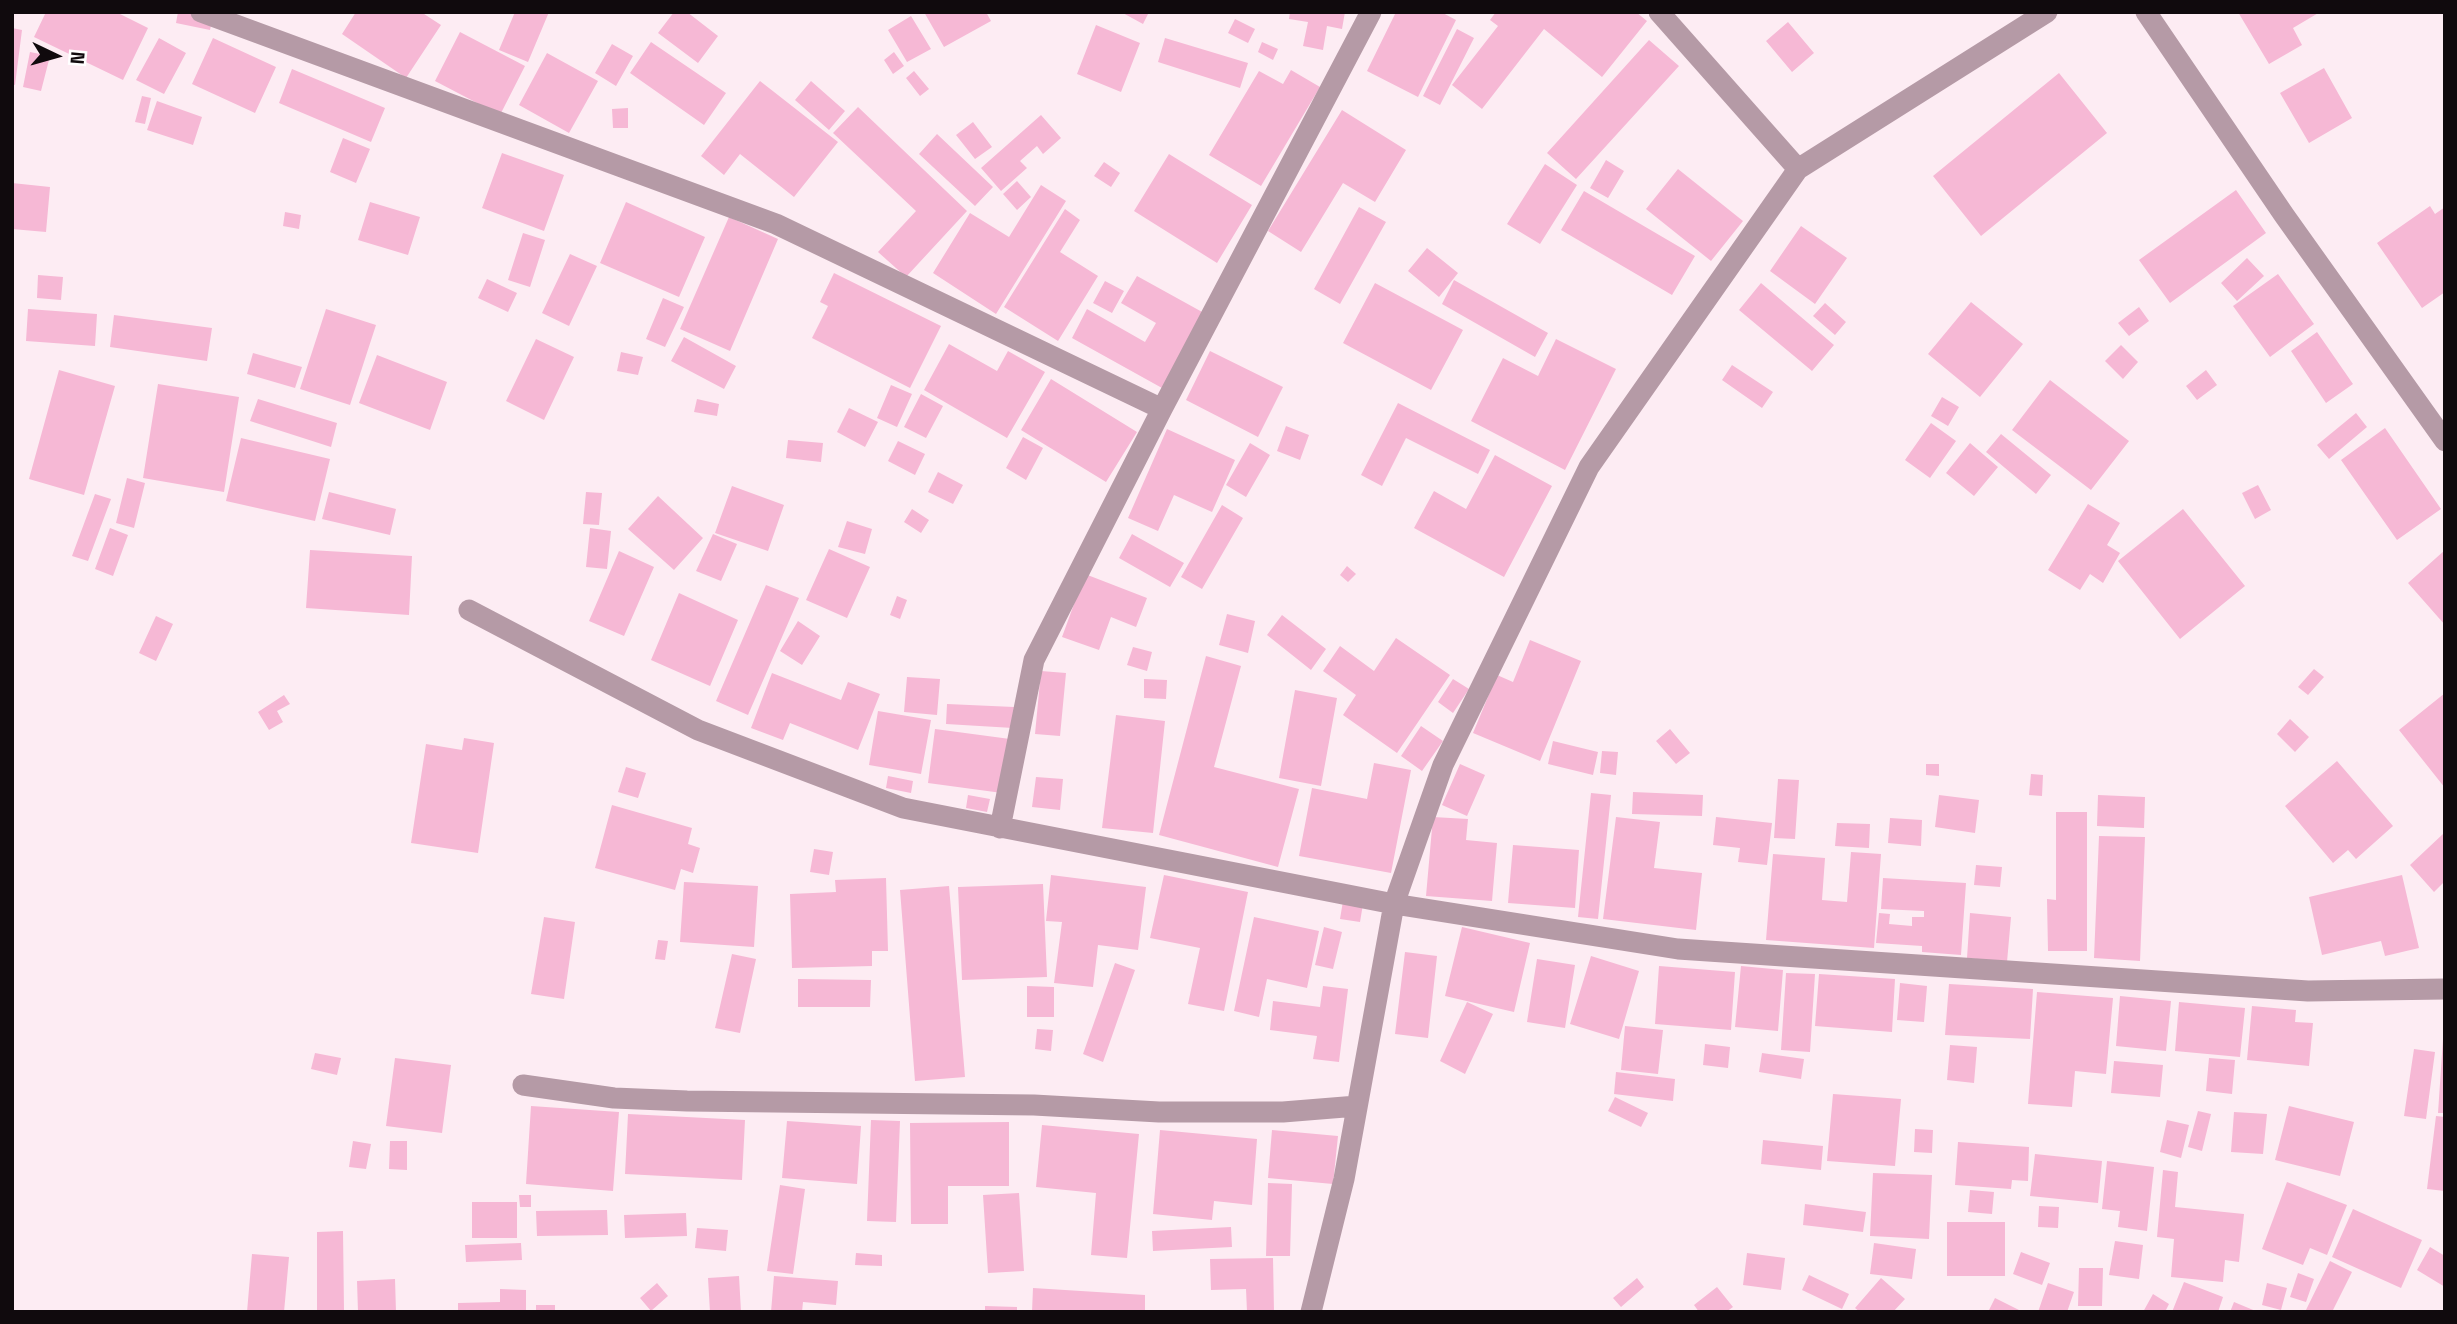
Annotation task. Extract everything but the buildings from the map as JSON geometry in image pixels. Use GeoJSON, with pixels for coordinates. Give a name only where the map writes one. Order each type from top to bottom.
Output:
{"type":"FeatureCollection","features":[{"type":"Feature","properties":{"kind":"street"},"geometry":{"type":"LineString","coordinates":[[201,12],[776,224],[1162,409]]}},
{"type":"Feature","properties":{"kind":"street"},"geometry":{"type":"LineString","coordinates":[[1000,828],[1034,660],[1162,409],[1371,12]]}},
{"type":"Feature","properties":{"kind":"street"},"geometry":{"type":"LineString","coordinates":[[1659,12],[1798,169]]}},
{"type":"Feature","properties":{"kind":"street"},"geometry":{"type":"LineString","coordinates":[[1311,1312],[1344,1180],[1394,904],[1443,765],[1588,467],[1798,169],[2048,12]]}},
{"type":"Feature","properties":{"kind":"street"},"geometry":{"type":"LineString","coordinates":[[2146,12],[2284,215],[2445,441]]}},
{"type":"Feature","properties":{"kind":"street"},"geometry":{"type":"LineString","coordinates":[[470,610],[698,730],[903,808],[1394,904],[1678,949],[2308,991],[2445,989]]}},
{"type":"Feature","properties":{"kind":"street"},"geometry":{"type":"LineString","coordinates":[[523,1085],[614,1098],[687,1101],[1034,1105],[1159,1112],[1283,1112],[1357,1106]]}}]}
